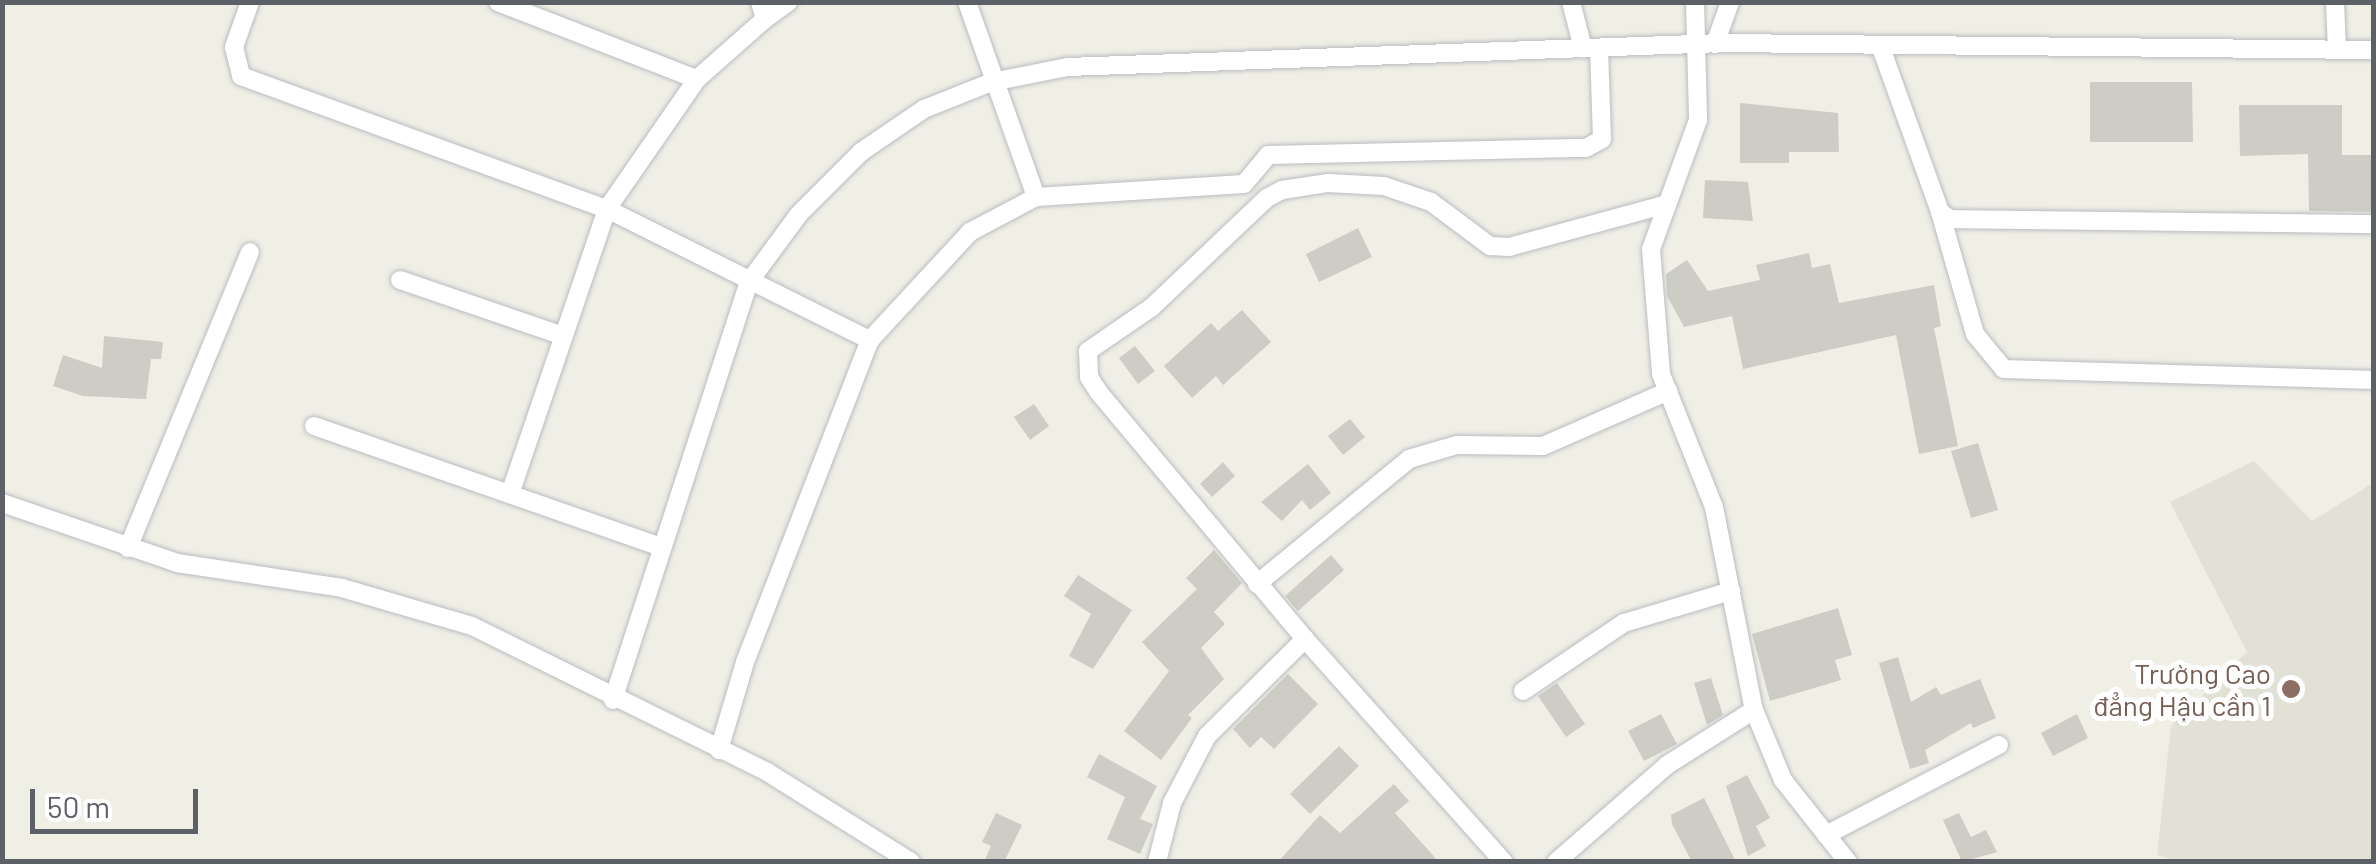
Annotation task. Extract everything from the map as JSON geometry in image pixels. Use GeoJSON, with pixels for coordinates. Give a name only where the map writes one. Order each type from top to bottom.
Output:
{"type":"FeatureCollection","features":[{"type":"Feature","properties":{"kind":"street"},"geometry":{"type":"LineString","coordinates":[[250,2],[234,47],[240,76],[607,208],[870,340]]}},
{"type":"Feature","properties":{"kind":"street"},"geometry":{"type":"LineString","coordinates":[[498,2],[697,78]]}},
{"type":"Feature","properties":{"kind":"street"},"geometry":{"type":"LineString","coordinates":[[510,494],[607,208],[697,78],[762,11],[788,2]]}},
{"type":"Feature","properties":{"kind":"street"},"geometry":{"type":"LineString","coordinates":[[967,2],[1036,198]]}},
{"type":"Feature","properties":{"kind":"street"},"geometry":{"type":"LineString","coordinates":[[720,750],[745,662],[870,340],[970,232],[1036,198],[1244,184],[1268,155],[1586,148],[1602,139],[1591,48],[1572,2]]}},
{"type":"Feature","properties":{"kind":"street"},"geometry":{"type":"LineString","coordinates":[[1695,2],[1706,45],[1698,120],[1650,249],[1651,304],[1668,391],[1714,507],[1754,710],[1783,780],[1848,862]]}},
{"type":"Feature","properties":{"kind":"street"},"geometry":{"type":"LineString","coordinates":[[1706,45],[1730,2]]}},
{"type":"Feature","properties":{"kind":"street"},"geometry":{"type":"LineString","coordinates":[[2334,2],[2338,50]]}},
{"type":"Feature","properties":{"kind":"street"},"geometry":{"type":"LineString","coordinates":[[612,700],[749,282],[800,214],[861,152],[924,109],[992,82],[1068,67],[1706,45],[2374,50]]}},
{"type":"Feature","properties":{"kind":"street"},"geometry":{"type":"LineString","coordinates":[[1880,45],[1940,212],[1974,334],[2004,370],[2374,380]]}},
{"type":"Feature","properties":{"kind":"street"},"geometry":{"type":"LineString","coordinates":[[1504,862],[1257,584],[1098,391],[1089,377],[1088,351],[1152,307],[1266,198],[1282,190],[1328,183],[1384,186],[1431,202],[1490,246],[1509,247],[1667,204]]}},
{"type":"Feature","properties":{"kind":"street"},"geometry":{"type":"LineString","coordinates":[[1940,212],[1962,222],[2374,224]]}},
{"type":"Feature","properties":{"kind":"street"},"geometry":{"type":"LineString","coordinates":[[128,548],[250,252]]}},
{"type":"Feature","properties":{"kind":"street"},"geometry":{"type":"LineString","coordinates":[[400,280],[564,336]]}},
{"type":"Feature","properties":{"kind":"street"},"geometry":{"type":"LineString","coordinates":[[1257,584],[1409,460],[1457,446],[1543,446],[1668,391]]}},
{"type":"Feature","properties":{"kind":"street"},"geometry":{"type":"LineString","coordinates":[[314,426],[661,547]]}},
{"type":"Feature","properties":{"kind":"street"},"geometry":{"type":"LineString","coordinates":[[2,502],[177,563],[342,588],[472,626],[612,700],[720,750],[911,862]]}},
{"type":"Feature","properties":{"kind":"street"},"geometry":{"type":"LineString","coordinates":[[1523,691],[1624,623],[1730,591]]}},
{"type":"Feature","properties":{"kind":"street"},"geometry":{"type":"LineString","coordinates":[[1156,862],[1172,803],[1207,736],[1305,639]]}},
{"type":"Feature","properties":{"kind":"street"},"geometry":{"type":"LineString","coordinates":[[1556,862],[1666,765],[1754,710]]}},
{"type":"Feature","properties":{"kind":"street"},"geometry":{"type":"LineString","coordinates":[[1826,834],[1999,745]]}},
{"type":"Feature","properties":{"kind":"shaded area","name":"Trường Cao đẳng Hậu cần 1"},"geometry":{"type":"Polygon","coordinates":[[[2254,461],[2312,521],[2373,483],[2373,861],[2182,862],[2157,855],[2171,726],[2247,652],[2170,502],[2254,461]]]}},
{"type":"Feature","properties":{"kind":"building"},"geometry":{"type":"Polygon","coordinates":[[[2090,82],[2192,82],[2193,142],[2090,142],[2090,82]]]}},
{"type":"Feature","properties":{"kind":"building"},"geometry":{"type":"Polygon","coordinates":[[[1740,103],[1838,113],[1839,152],[1789,152],[1789,163],[1740,163],[1740,103]]]}},
{"type":"Feature","properties":{"kind":"building"},"geometry":{"type":"Polygon","coordinates":[[[2239,105],[2342,105],[2342,155],[2374,155],[2374,212],[2309,211],[2308,154],[2240,156],[2239,105]]]}},
{"type":"Feature","properties":{"kind":"building"},"geometry":{"type":"Polygon","coordinates":[[[1705,180],[1748,182],[1753,221],[1703,218],[1705,180]]]}},
{"type":"Feature","properties":{"kind":"building"},"geometry":{"type":"Polygon","coordinates":[[[1358,228],[1372,257],[1319,282],[1306,254],[1358,228]]]}},
{"type":"Feature","properties":{"kind":"building"},"geometry":{"type":"Polygon","coordinates":[[[1809,253],[1812,268],[1830,264],[1839,303],[1934,285],[1941,326],[1934,328],[1958,446],[1919,454],[1896,335],[1743,369],[1732,316],[1684,327],[1667,296],[1666,274],[1687,260],[1708,291],[1760,280],[1756,265],[1809,253]]]}},
{"type":"Feature","properties":{"kind":"building"},"geometry":{"type":"Polygon","coordinates":[[[1242,310],[1271,342],[1223,385],[1216,376],[1192,398],[1164,366],[1211,323],[1218,331],[1242,310]]]}},
{"type":"Feature","properties":{"kind":"building"},"geometry":{"type":"Polygon","coordinates":[[[104,336],[163,342],[161,359],[151,359],[146,399],[83,396],[53,386],[63,355],[102,368],[104,336]]]}},
{"type":"Feature","properties":{"kind":"building"},"geometry":{"type":"Polygon","coordinates":[[[1135,346],[1155,371],[1138,384],[1119,358],[1135,346]]]}},
{"type":"Feature","properties":{"kind":"building"},"geometry":{"type":"Polygon","coordinates":[[[1034,404],[1049,426],[1030,440],[1014,417],[1034,404]]]}},
{"type":"Feature","properties":{"kind":"building"},"geometry":{"type":"Polygon","coordinates":[[[1350,419],[1365,437],[1343,455],[1328,436],[1350,419]]]}},
{"type":"Feature","properties":{"kind":"building"},"geometry":{"type":"Polygon","coordinates":[[[1978,443],[1998,510],[1971,518],[1951,451],[1978,443]]]}},
{"type":"Feature","properties":{"kind":"building"},"geometry":{"type":"Polygon","coordinates":[[[1223,462],[1235,476],[1212,497],[1200,484],[1223,462]]]}},
{"type":"Feature","properties":{"kind":"building"},"geometry":{"type":"Polygon","coordinates":[[[1308,464],[1331,493],[1310,510],[1302,500],[1282,521],[1261,502],[1308,464]]]}},
{"type":"Feature","properties":{"kind":"building"},"geometry":{"type":"Polygon","coordinates":[[[1214,550],[1242,583],[1214,612],[1225,624],[1201,648],[1224,679],[1188,715],[1192,718],[1161,760],[1124,731],[1169,671],[1142,642],[1197,589],[1186,578],[1214,550]]]}},
{"type":"Feature","properties":{"kind":"building"},"geometry":{"type":"Polygon","coordinates":[[[1331,555],[1344,570],[1298,611],[1285,596],[1331,555]]]}},
{"type":"Feature","properties":{"kind":"building"},"geometry":{"type":"Polygon","coordinates":[[[1078,575],[1132,610],[1093,669],[1069,656],[1091,614],[1064,596],[1078,575]]]}},
{"type":"Feature","properties":{"kind":"building"},"geometry":{"type":"Polygon","coordinates":[[[1838,608],[1852,655],[1835,660],[1841,680],[1770,701],[1752,634],[1838,608]]]}},
{"type":"Feature","properties":{"kind":"building"},"geometry":{"type":"Polygon","coordinates":[[[1898,657],[1911,702],[1936,687],[1941,695],[1980,679],[1996,718],[1973,728],[1971,723],[1925,750],[1929,763],[1910,769],[1879,663],[1898,657]]]}},
{"type":"Feature","properties":{"kind":"building"},"geometry":{"type":"Polygon","coordinates":[[[1288,674],[1318,704],[1274,749],[1261,737],[1250,748],[1233,729],[1288,674]]]}},
{"type":"Feature","properties":{"kind":"building"},"geometry":{"type":"Polygon","coordinates":[[[1711,678],[1723,715],[1707,725],[1694,683],[1711,678]]]}},
{"type":"Feature","properties":{"kind":"building"},"geometry":{"type":"Polygon","coordinates":[[[1557,683],[1585,724],[1566,737],[1538,696],[1557,683]]]}},
{"type":"Feature","properties":{"kind":"building"},"geometry":{"type":"Polygon","coordinates":[[[1661,714],[1677,744],[1644,761],[1628,731],[1661,714]]]}},
{"type":"Feature","properties":{"kind":"building"},"geometry":{"type":"Polygon","coordinates":[[[2077,714],[2088,738],[2053,756],[2041,733],[2077,714]]]}},
{"type":"Feature","properties":{"kind":"building"},"geometry":{"type":"Polygon","coordinates":[[[1339,746],[1359,766],[1310,814],[1290,794],[1339,746]]]}},
{"type":"Feature","properties":{"kind":"building"},"geometry":{"type":"Polygon","coordinates":[[[1099,754],[1157,786],[1140,819],[1153,824],[1140,854],[1107,839],[1125,797],[1087,777],[1099,754]]]}},
{"type":"Feature","properties":{"kind":"building"},"geometry":{"type":"Polygon","coordinates":[[[1747,775],[1770,818],[1756,826],[1766,846],[1748,856],[1726,786],[1747,775]]]}},
{"type":"Feature","properties":{"kind":"building"},"geometry":{"type":"Polygon","coordinates":[[[1394,784],[1409,801],[1395,813],[1439,862],[1278,862],[1320,815],[1340,833],[1394,784]]]}},
{"type":"Feature","properties":{"kind":"building"},"geometry":{"type":"Polygon","coordinates":[[[1704,798],[1736,862],[1692,862],[1672,824],[1671,815],[1704,798]]]}},
{"type":"Feature","properties":{"kind":"building"},"geometry":{"type":"Polygon","coordinates":[[[996,813],[1022,825],[1004,862],[984,862],[991,846],[982,842],[996,813]]]}},
{"type":"Feature","properties":{"kind":"building"},"geometry":{"type":"Polygon","coordinates":[[[1959,813],[1971,837],[1986,830],[1997,852],[1962,862],[1943,820],[1959,813]]]}},
{"type":"Feature","properties":{"kind":"place","name":"Trường Cao đẳng Hậu cần 1"},"geometry":{"type":"Point","coordinates":[2291,689]}}]}
